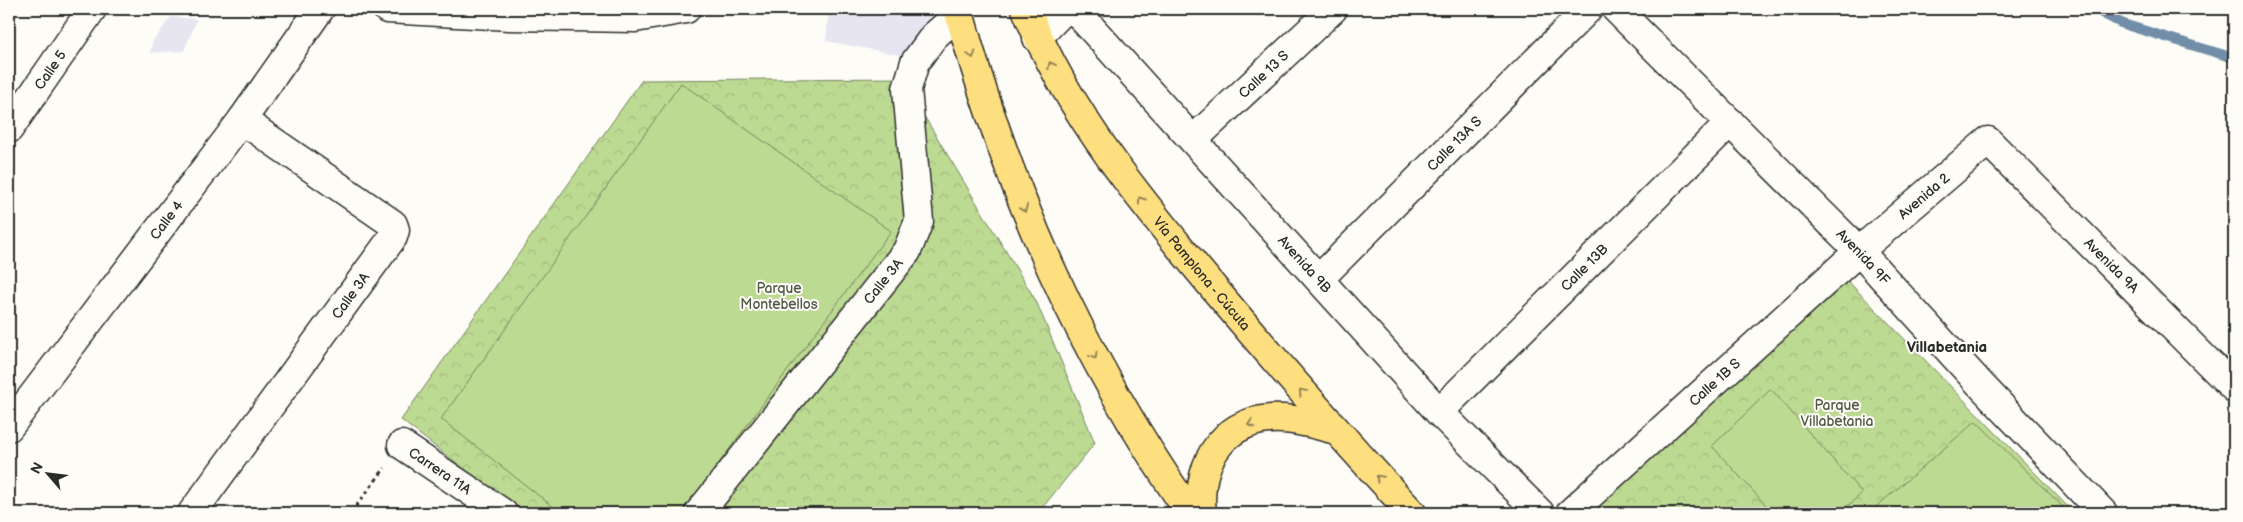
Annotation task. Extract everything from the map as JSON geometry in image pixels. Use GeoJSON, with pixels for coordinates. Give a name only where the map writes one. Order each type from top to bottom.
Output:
{"type":"FeatureCollection","features":[{"type":"Feature","properties":{"kind":"highway","name":"Vía Pamplona - Cúcuta"},"geometry":{"type":"LineString","coordinates":[[1026,9],[1037,38],[1079,113],[1157,221],[1333,428],[1412,513]]}},
{"type":"Feature","properties":{"kind":"highway"},"geometry":{"type":"LineString","coordinates":[[959,11],[1023,207],[1049,267],[1119,402],[1190,513]]}},
{"type":"Feature","properties":{"kind":"highway"},"geometry":{"type":"LineString","coordinates":[[1202,513],[1200,490],[1209,459],[1222,441],[1240,428],[1259,421],[1284,419],[1333,428]]}},
{"type":"Feature","properties":{"kind":"street","name":"Calle 5"},"geometry":{"type":"LineString","coordinates":[[9,129],[92,9]]}},
{"type":"Feature","properties":{"kind":"street","name":"Calle 4"},"geometry":{"type":"LineString","coordinates":[[9,427],[242,120],[320,9]]}},
{"type":"Feature","properties":{"kind":"street"},"geometry":{"type":"LineString","coordinates":[[387,9],[509,16],[635,18],[675,10]]}},
{"type":"Feature","properties":{"kind":"street"},"geometry":{"type":"LineString","coordinates":[[1037,38],[1066,9]]}},
{"type":"Feature","properties":{"kind":"street","name":"Avenida 9B"},"geometry":{"type":"LineString","coordinates":[[1074,9],[1320,278],[1439,412],[1540,513]]}},
{"type":"Feature","properties":{"kind":"street","name":"Calle 13 S"},"geometry":{"type":"LineString","coordinates":[[1194,139],[1333,9]]}},
{"type":"Feature","properties":{"kind":"street","name":"Calle 13A S"},"geometry":{"type":"LineString","coordinates":[[1320,278],[1588,9]]}},
{"type":"Feature","properties":{"kind":"street","name":"Avenida 9F"},"geometry":{"type":"LineString","coordinates":[[1616,9],[1859,251],[1979,383],[2103,513]]}},
{"type":"Feature","properties":{"kind":"street","name":"Calle 3A"},"geometry":{"type":"LineString","coordinates":[[699,513],[907,251],[919,221],[907,89],[915,62],[934,36],[959,11]]}},
{"type":"Feature","properties":{"kind":"street","name":"Calle 3A"},"geometry":{"type":"LineString","coordinates":[[192,513],[393,237],[395,230],[393,224],[242,120]]}},
{"type":"Feature","properties":{"kind":"street","name":"Calle 13B"},"geometry":{"type":"LineString","coordinates":[[1439,412],[1730,122]]}},
{"type":"Feature","properties":{"kind":"street","name":"Avenida 2"},"geometry":{"type":"LineString","coordinates":[[1859,251],[1988,142]]}},
{"type":"Feature","properties":{"kind":"street","name":"Avenida 9A"},"geometry":{"type":"LineString","coordinates":[[1988,142],[2234,388]]}},
{"type":"Feature","properties":{"kind":"street","name":"Calle 1B S"},"geometry":{"type":"LineString","coordinates":[[1570,513],[1859,251]]}},
{"type":"Feature","properties":{"kind":"street","name":"Carrera 11A"},"geometry":{"type":"LineString","coordinates":[[402,445],[503,513]]}},
{"type":"Feature","properties":{"kind":"path"},"geometry":{"type":"LineString","coordinates":[[351,513],[402,445]]}},
{"type":"Feature","properties":{"kind":"shaded area"},"geometry":{"type":"Polygon","coordinates":[[[829,9],[932,9],[933,11],[906,56],[826,41],[829,9]]]}},
{"type":"Feature","properties":{"kind":"shaded area"},"geometry":{"type":"Polygon","coordinates":[[[171,17],[197,19],[184,51],[150,53],[153,41],[171,17]]]}},
{"type":"Feature","properties":{"kind":"green space","name":"Parque Montebellos"},"geometry":{"type":"Polygon","coordinates":[[[901,78],[1036,301],[1095,443],[1038,513],[521,513],[401,420],[642,80],[901,78]]]}},
{"type":"Feature","properties":{"kind":"green space"},"geometry":{"type":"Polygon","coordinates":[[[681,83],[891,231],[682,513],[561,513],[441,419],[681,83]]]}},
{"type":"Feature","properties":{"kind":"green space","name":"Parque Villabetania"},"geometry":{"type":"Polygon","coordinates":[[[1841,274],[2074,513],[1595,513],[1584,502],[1841,274]]]}},
{"type":"Feature","properties":{"kind":"green space"},"geometry":{"type":"Polygon","coordinates":[[[1771,389],[1862,493],[1840,513],[1773,513],[1712,446],[1771,389]]]}},
{"type":"Feature","properties":{"kind":"green space"},"geometry":{"type":"Polygon","coordinates":[[[1976,421],[2069,513],[1869,513],[1976,421]]]}},
{"type":"Feature","properties":{"kind":"waterway"},"geometry":{"type":"LineString","coordinates":[[2094,9],[2123,24],[2234,58]]}},
{"type":"Feature","properties":{"kind":"district","name":"Villabetania"},"geometry":{"type":"Point","coordinates":[1947,347]}}]}
